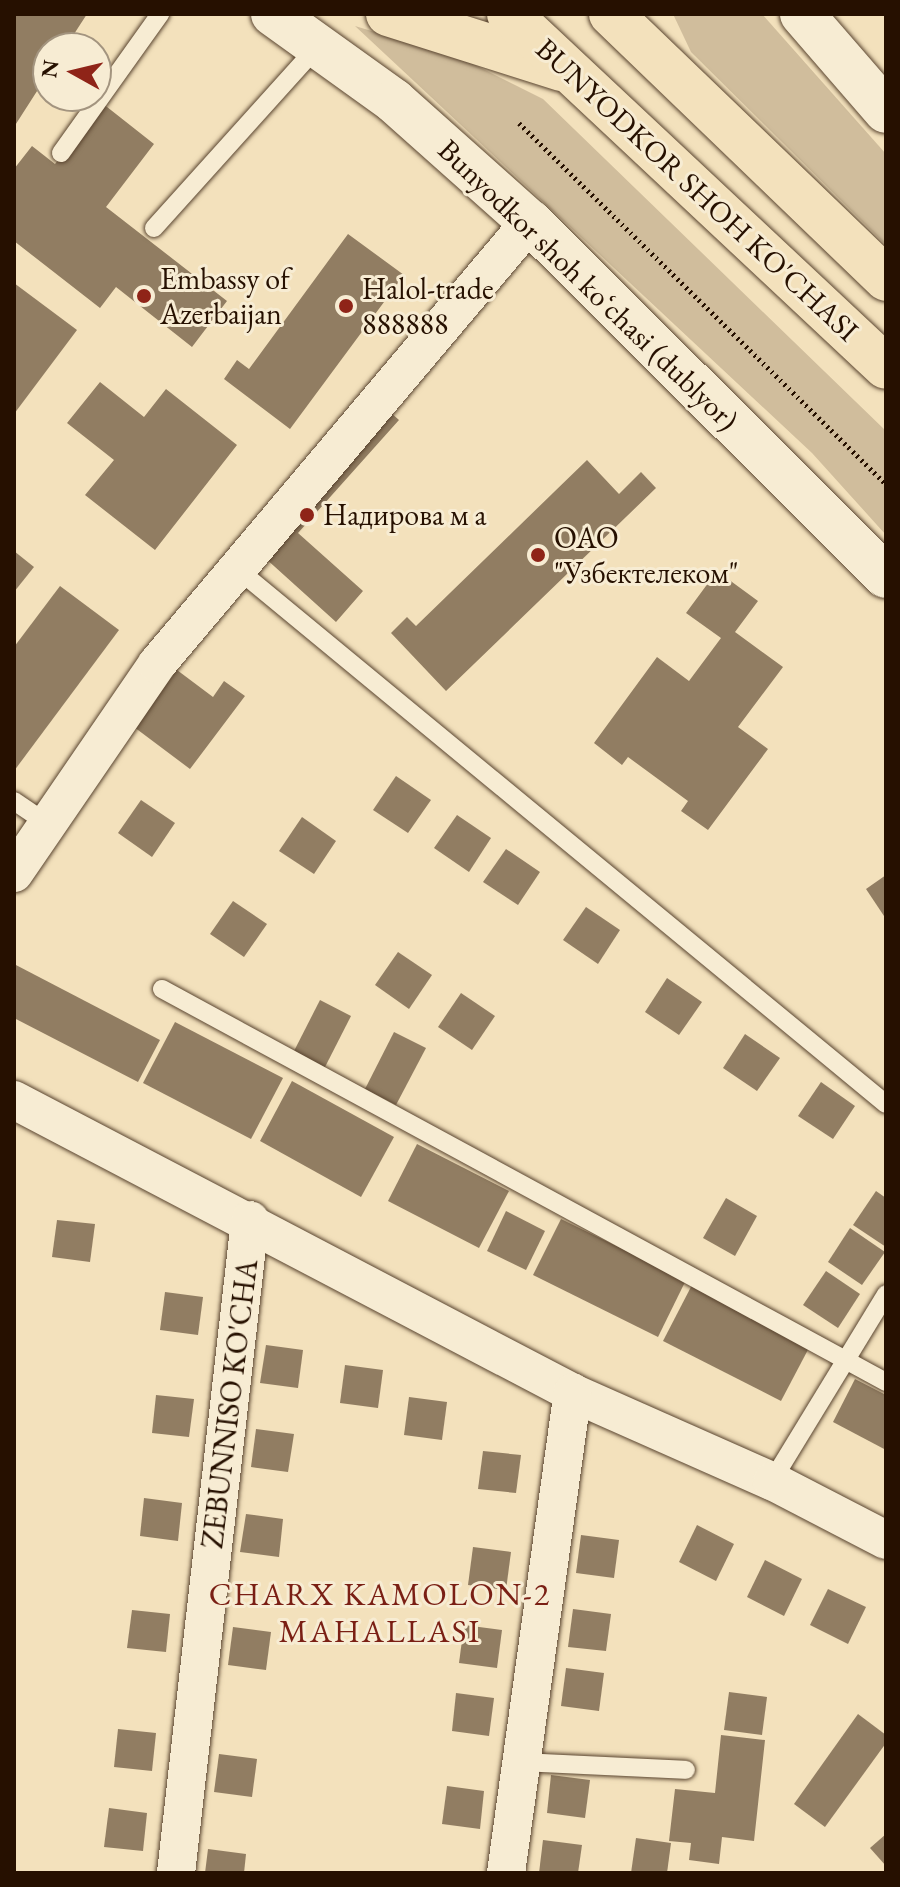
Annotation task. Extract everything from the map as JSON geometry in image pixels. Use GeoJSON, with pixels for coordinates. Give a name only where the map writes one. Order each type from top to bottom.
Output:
{"type":"FeatureCollection","features":[{"type":"Feature","properties":{"kind":"main road"},"geometry":{"type":"LineString","coordinates":[[388,14],[573,73]]}},
{"type":"Feature","properties":{"kind":"main road","name":"BUNYODKOR SHOH KO'CHASI"},"geometry":{"type":"LineString","coordinates":[[509,14],[886,367]]}},
{"type":"Feature","properties":{"kind":"main road"},"geometry":{"type":"LineString","coordinates":[[611,14],[886,279]]}},
{"type":"Feature","properties":{"kind":"main road"},"geometry":{"type":"LineString","coordinates":[[656,14],[689,87]]}},
{"type":"Feature","properties":{"kind":"street","name":"Bunyodkor shoh koʻchasi (dublyor)"},"geometry":{"type":"LineString","coordinates":[[273,14],[319,44],[394,101],[530,222],[886,576]]}},
{"type":"Feature","properties":{"kind":"street"},"geometry":{"type":"LineString","coordinates":[[802,14],[886,111]]}},
{"type":"Feature","properties":{"kind":"street"},"geometry":{"type":"LineString","coordinates":[[14,873],[45,822],[157,664],[530,222]]}},
{"type":"Feature","properties":{"kind":"street"},"geometry":{"type":"LineString","coordinates":[[14,1100],[250,1220],[573,1393],[772,1481],[886,1540]]}},
{"type":"Feature","properties":{"kind":"street","name":"ZEBUNNISO KO'CHA"},"geometry":{"type":"LineString","coordinates":[[176,1873],[250,1220]]}},
{"type":"Feature","properties":{"kind":"street"},"geometry":{"type":"LineString","coordinates":[[506,1873],[519,1762],[573,1393]]}},
{"type":"Feature","properties":{"kind":"lane"},"geometry":{"type":"LineString","coordinates":[[61,153],[160,14]]}},
{"type":"Feature","properties":{"kind":"lane"},"geometry":{"type":"LineString","coordinates":[[154,228],[319,44]]}},
{"type":"Feature","properties":{"kind":"lane"},"geometry":{"type":"LineString","coordinates":[[236,568],[886,1104]]}},
{"type":"Feature","properties":{"kind":"lane"},"geometry":{"type":"LineString","coordinates":[[14,801],[45,822]]}},
{"type":"Feature","properties":{"kind":"lane"},"geometry":{"type":"LineString","coordinates":[[162,989],[886,1382]]}},
{"type":"Feature","properties":{"kind":"lane"},"geometry":{"type":"LineString","coordinates":[[772,1481],[886,1294]]}},
{"type":"Feature","properties":{"kind":"lane"},"geometry":{"type":"LineString","coordinates":[[519,1762],[686,1770]]}},
{"type":"Feature","properties":{"kind":"path"},"geometry":{"type":"LineString","coordinates":[[519,123],[886,484]]}},
{"type":"Feature","properties":{"kind":"shaded area"},"geometry":{"type":"Polygon","coordinates":[[[673,14],[762,14],[886,154],[886,245],[691,52],[673,14]]]}},
{"type":"Feature","properties":{"kind":"shaded area"},"geometry":{"type":"Polygon","coordinates":[[[355,26],[461,58],[543,99],[886,431],[886,535],[812,453],[355,26]]]}},
{"type":"Feature","properties":{"kind":"building"},"geometry":{"type":"Polygon","coordinates":[[[14,14],[87,14],[75,32],[32,32],[32,99],[14,127],[14,14]]]}},
{"type":"Feature","properties":{"kind":"building"},"geometry":{"type":"Polygon","coordinates":[[[112,111],[154,144],[106,207],[227,301],[192,347],[116,287],[100,308],[14,241],[14,169],[32,146],[55,164],[95,112],[112,111]]]}},
{"type":"Feature","properties":{"kind":"building"},"geometry":{"type":"Polygon","coordinates":[[[348,234],[404,275],[290,429],[224,379],[237,360],[249,369],[348,234]]]}},
{"type":"Feature","properties":{"kind":"building"},"geometry":{"type":"Polygon","coordinates":[[[14,283],[77,330],[14,414],[14,283]]]}},
{"type":"Feature","properties":{"kind":"building"},"geometry":{"type":"Polygon","coordinates":[[[100,382],[144,417],[166,389],[237,445],[155,550],[85,495],[114,460],[67,423],[100,382]]]}},
{"type":"Feature","properties":{"kind":"building"},"geometry":{"type":"Polygon","coordinates":[[[382,405],[399,420],[298,533],[363,591],[336,622],[254,548],[382,405]]]}},
{"type":"Feature","properties":{"kind":"building","name":"ОАО \"Узбектелеком\""},"geometry":{"type":"Polygon","coordinates":[[[587,460],[619,494],[641,472],[656,488],[446,691],[391,633],[407,617],[416,626],[587,460]]]}},
{"type":"Feature","properties":{"kind":"building"},"geometry":{"type":"Polygon","coordinates":[[[14,551],[34,567],[14,592],[14,551]]]}},
{"type":"Feature","properties":{"kind":"building"},"geometry":{"type":"Polygon","coordinates":[[[717,571],[758,601],[735,632],[783,667],[738,727],[768,749],[708,830],[681,811],[688,801],[628,757],[622,765],[594,743],[657,657],[689,681],[721,638],[686,613],[717,571]]]}},
{"type":"Feature","properties":{"kind":"building"},"geometry":{"type":"Polygon","coordinates":[[[60,586],[119,630],[14,771],[14,647],[60,586]]]}},
{"type":"Feature","properties":{"kind":"building"},"geometry":{"type":"Polygon","coordinates":[[[177,670],[213,697],[224,681],[245,696],[190,769],[134,727],[177,670]]]}},
{"type":"Feature","properties":{"kind":"building"},"geometry":{"type":"Polygon","coordinates":[[[396,776],[431,800],[408,833],[373,810],[396,776]]]}},
{"type":"Feature","properties":{"kind":"building"},"geometry":{"type":"Polygon","coordinates":[[[141,800],[175,823],[152,857],[118,833],[141,800]]]}},
{"type":"Feature","properties":{"kind":"building"},"geometry":{"type":"Polygon","coordinates":[[[457,815],[491,838],[469,872],[434,848],[457,815]]]}},
{"type":"Feature","properties":{"kind":"building"},"geometry":{"type":"Polygon","coordinates":[[[302,817],[336,841],[314,874],[279,851],[302,817]]]}},
{"type":"Feature","properties":{"kind":"building"},"geometry":{"type":"Polygon","coordinates":[[[506,849],[540,872],[518,905],[483,882],[506,849]]]}},
{"type":"Feature","properties":{"kind":"building"},"geometry":{"type":"Polygon","coordinates":[[[886,875],[886,919],[866,889],[886,875]]]}},
{"type":"Feature","properties":{"kind":"building"},"geometry":{"type":"Polygon","coordinates":[[[233,901],[267,924],[244,957],[210,934],[233,901]]]}},
{"type":"Feature","properties":{"kind":"building"},"geometry":{"type":"Polygon","coordinates":[[[586,907],[620,930],[598,964],[563,940],[586,907]]]}},
{"type":"Feature","properties":{"kind":"building"},"geometry":{"type":"Polygon","coordinates":[[[398,952],[432,975],[409,1009],[375,985],[398,952]]]}},
{"type":"Feature","properties":{"kind":"building"},"geometry":{"type":"Polygon","coordinates":[[[14,964],[160,1040],[138,1082],[14,1018],[14,964]]]}},
{"type":"Feature","properties":{"kind":"building"},"geometry":{"type":"Polygon","coordinates":[[[667,978],[702,1002],[679,1035],[645,1012],[667,978]]]}},
{"type":"Feature","properties":{"kind":"building"},"geometry":{"type":"Polygon","coordinates":[[[461,993],[495,1016],[472,1050],[438,1027],[461,993]]]}},
{"type":"Feature","properties":{"kind":"building"},"geometry":{"type":"Polygon","coordinates":[[[320,1000],[351,1016],[324,1069],[293,1053],[320,1000]]]}},
{"type":"Feature","properties":{"kind":"building"},"geometry":{"type":"Polygon","coordinates":[[[175,1022],[283,1078],[251,1139],[143,1083],[175,1022]]]}},
{"type":"Feature","properties":{"kind":"building"},"geometry":{"type":"Polygon","coordinates":[[[394,1032],[426,1048],[396,1105],[365,1089],[394,1032]]]}},
{"type":"Feature","properties":{"kind":"building"},"geometry":{"type":"Polygon","coordinates":[[[745,1034],[780,1058],[757,1091],[723,1068],[745,1034]]]}},
{"type":"Feature","properties":{"kind":"building"},"geometry":{"type":"Polygon","coordinates":[[[292,1081],[394,1137],[361,1197],[260,1141],[292,1081]]]}},
{"type":"Feature","properties":{"kind":"building"},"geometry":{"type":"Polygon","coordinates":[[[821,1082],[855,1106],[833,1139],[798,1116],[821,1082]]]}},
{"type":"Feature","properties":{"kind":"building"},"geometry":{"type":"Polygon","coordinates":[[[417,1144],[509,1191],[479,1248],[388,1201],[417,1144]]]}},
{"type":"Feature","properties":{"kind":"building"},"geometry":{"type":"Polygon","coordinates":[[[876,1191],[886,1198],[886,1247],[853,1225],[876,1191]]]}},
{"type":"Feature","properties":{"kind":"building"},"geometry":{"type":"Polygon","coordinates":[[[726,1198],[757,1216],[735,1256],[703,1238],[726,1198]]]}},
{"type":"Feature","properties":{"kind":"building"},"geometry":{"type":"Polygon","coordinates":[[[506,1211],[545,1231],[526,1270],[487,1251],[506,1211]]]}},
{"type":"Feature","properties":{"kind":"building"},"geometry":{"type":"Polygon","coordinates":[[[561,1219],[686,1280],[658,1337],[533,1275],[561,1219]]]}},
{"type":"Feature","properties":{"kind":"building"},"geometry":{"type":"Polygon","coordinates":[[[57,1220],[95,1224],[90,1262],[52,1257],[57,1220]]]}},
{"type":"Feature","properties":{"kind":"building"},"geometry":{"type":"Polygon","coordinates":[[[850,1228],[885,1252],[862,1285],[828,1262],[850,1228]]]}},
{"type":"Feature","properties":{"kind":"building"},"geometry":{"type":"Polygon","coordinates":[[[826,1271],[860,1294],[838,1328],[803,1305],[826,1271]]]}},
{"type":"Feature","properties":{"kind":"building"},"geometry":{"type":"Polygon","coordinates":[[[693,1283],[811,1344],[781,1401],[663,1341],[693,1283]]]}},
{"type":"Feature","properties":{"kind":"building"},"geometry":{"type":"Polygon","coordinates":[[[165,1292],[203,1297],[198,1335],[160,1330],[165,1292]]]}},
{"type":"Feature","properties":{"kind":"building"},"geometry":{"type":"Polygon","coordinates":[[[266,1345],[303,1350],[298,1388],[260,1383],[266,1345]]]}},
{"type":"Feature","properties":{"kind":"building"},"geometry":{"type":"Polygon","coordinates":[[[345,1365],[383,1370],[378,1408],[340,1403],[345,1365]]]}},
{"type":"Feature","properties":{"kind":"building"},"geometry":{"type":"Polygon","coordinates":[[[855,1379],[886,1395],[886,1450],[833,1422],[855,1379]]]}},
{"type":"Feature","properties":{"kind":"building"},"geometry":{"type":"Polygon","coordinates":[[[156,1395],[194,1399],[189,1437],[152,1433],[156,1395]]]}},
{"type":"Feature","properties":{"kind":"building"},"geometry":{"type":"Polygon","coordinates":[[[409,1397],[447,1402],[442,1440],[404,1435],[409,1397]]]}},
{"type":"Feature","properties":{"kind":"building"},"geometry":{"type":"Polygon","coordinates":[[[256,1429],[294,1434],[288,1472],[251,1467],[256,1429]]]}},
{"type":"Feature","properties":{"kind":"building"},"geometry":{"type":"Polygon","coordinates":[[[483,1451],[521,1455],[516,1493],[478,1489],[483,1451]]]}},
{"type":"Feature","properties":{"kind":"building"},"geometry":{"type":"Polygon","coordinates":[[[144,1498],[182,1503],[178,1541],[140,1536],[144,1498]]]}},
{"type":"Feature","properties":{"kind":"building"},"geometry":{"type":"Polygon","coordinates":[[[246,1514],[283,1519],[279,1557],[240,1552],[246,1514]]]}},
{"type":"Feature","properties":{"kind":"building"},"geometry":{"type":"Polygon","coordinates":[[[697,1525],[734,1544],[716,1581],[679,1562],[697,1525]]]}},
{"type":"Feature","properties":{"kind":"building"},"geometry":{"type":"Polygon","coordinates":[[[581,1535],[619,1540],[614,1578],[576,1573],[581,1535]]]}},
{"type":"Feature","properties":{"kind":"building"},"geometry":{"type":"Polygon","coordinates":[[[473,1547],[511,1552],[506,1590],[468,1585],[473,1547]]]}},
{"type":"Feature","properties":{"kind":"building"},"geometry":{"type":"Polygon","coordinates":[[[765,1560],[802,1579],[784,1616],[747,1597],[765,1560]]]}},
{"type":"Feature","properties":{"kind":"building"},"geometry":{"type":"Polygon","coordinates":[[[828,1589],[866,1607],[848,1644],[810,1625],[828,1589]]]}},
{"type":"Feature","properties":{"kind":"building"},"geometry":{"type":"Polygon","coordinates":[[[573,1609],[611,1614],[606,1651],[568,1647],[573,1609]]]}},
{"type":"Feature","properties":{"kind":"building"},"geometry":{"type":"Polygon","coordinates":[[[132,1610],[170,1614],[166,1652],[127,1648],[132,1610]]]}},
{"type":"Feature","properties":{"kind":"building"},"geometry":{"type":"Polygon","coordinates":[[[464,1625],[502,1630],[497,1668],[459,1663],[464,1625]]]}},
{"type":"Feature","properties":{"kind":"building"},"geometry":{"type":"Polygon","coordinates":[[[233,1627],[271,1632],[266,1670],[228,1665],[233,1627]]]}},
{"type":"Feature","properties":{"kind":"building"},"geometry":{"type":"Polygon","coordinates":[[[566,1668],[604,1673],[599,1711],[561,1706],[566,1668]]]}},
{"type":"Feature","properties":{"kind":"building"},"geometry":{"type":"Polygon","coordinates":[[[729,1692],[767,1697],[762,1735],[724,1730],[729,1692]]]}},
{"type":"Feature","properties":{"kind":"building"},"geometry":{"type":"Polygon","coordinates":[[[456,1693],[494,1698],[489,1736],[452,1731],[456,1693]]]}},
{"type":"Feature","properties":{"kind":"building"},"geometry":{"type":"Polygon","coordinates":[[[858,1714],[886,1735],[886,1743],[825,1827],[794,1804],[858,1714]]]}},
{"type":"Feature","properties":{"kind":"building"},"geometry":{"type":"Polygon","coordinates":[[[118,1729],[156,1733],[152,1771],[114,1767],[118,1729]]]}},
{"type":"Feature","properties":{"kind":"building"},"geometry":{"type":"Polygon","coordinates":[[[721,1735],[765,1740],[754,1841],[722,1837],[719,1864],[689,1860],[691,1843],[669,1841],[675,1789],[715,1793],[721,1735]]]}},
{"type":"Feature","properties":{"kind":"building"},"geometry":{"type":"Polygon","coordinates":[[[219,1754],[257,1759],[252,1797],[214,1792],[219,1754]]]}},
{"type":"Feature","properties":{"kind":"building"},"geometry":{"type":"Polygon","coordinates":[[[551,1775],[590,1780],[585,1818],[547,1813],[551,1775]]]}},
{"type":"Feature","properties":{"kind":"building"},"geometry":{"type":"Polygon","coordinates":[[[447,1786],[484,1791],[480,1829],[442,1824],[447,1786]]]}},
{"type":"Feature","properties":{"kind":"building"},"geometry":{"type":"Polygon","coordinates":[[[109,1808],[147,1813],[143,1851],[104,1847],[109,1808]]]}},
{"type":"Feature","properties":{"kind":"building"},"geometry":{"type":"Polygon","coordinates":[[[886,1834],[886,1866],[870,1848],[886,1834]]]}},
{"type":"Feature","properties":{"kind":"building"},"geometry":{"type":"Polygon","coordinates":[[[636,1838],[671,1843],[667,1873],[631,1873],[636,1838]]]}},
{"type":"Feature","properties":{"kind":"building"},"geometry":{"type":"Polygon","coordinates":[[[543,1840],[582,1845],[578,1873],[539,1873],[543,1840]]]}},
{"type":"Feature","properties":{"kind":"building"},"geometry":{"type":"Polygon","coordinates":[[[208,1849],[246,1854],[244,1873],[205,1873],[208,1849]]]}},
{"type":"Feature","properties":{"kind":"place","name":"Embassy of Azerbaijan"},"geometry":{"type":"Point","coordinates":[144,296]}},
{"type":"Feature","properties":{"kind":"place","name":"Halol-trade 888888"},"geometry":{"type":"Point","coordinates":[346,306]}},
{"type":"Feature","properties":{"kind":"place","name":"Надирова м а"},"geometry":{"type":"Point","coordinates":[307,515]}},
{"type":"Feature","properties":{"kind":"place","name":"ОАО \"Узбектелеком\""},"geometry":{"type":"Point","coordinates":[538,555]}},
{"type":"Feature","properties":{"kind":"district","name":"CHARX KAMOLON-2 MAHALLASI"},"geometry":{"type":"Point","coordinates":[380,1614]}}]}
